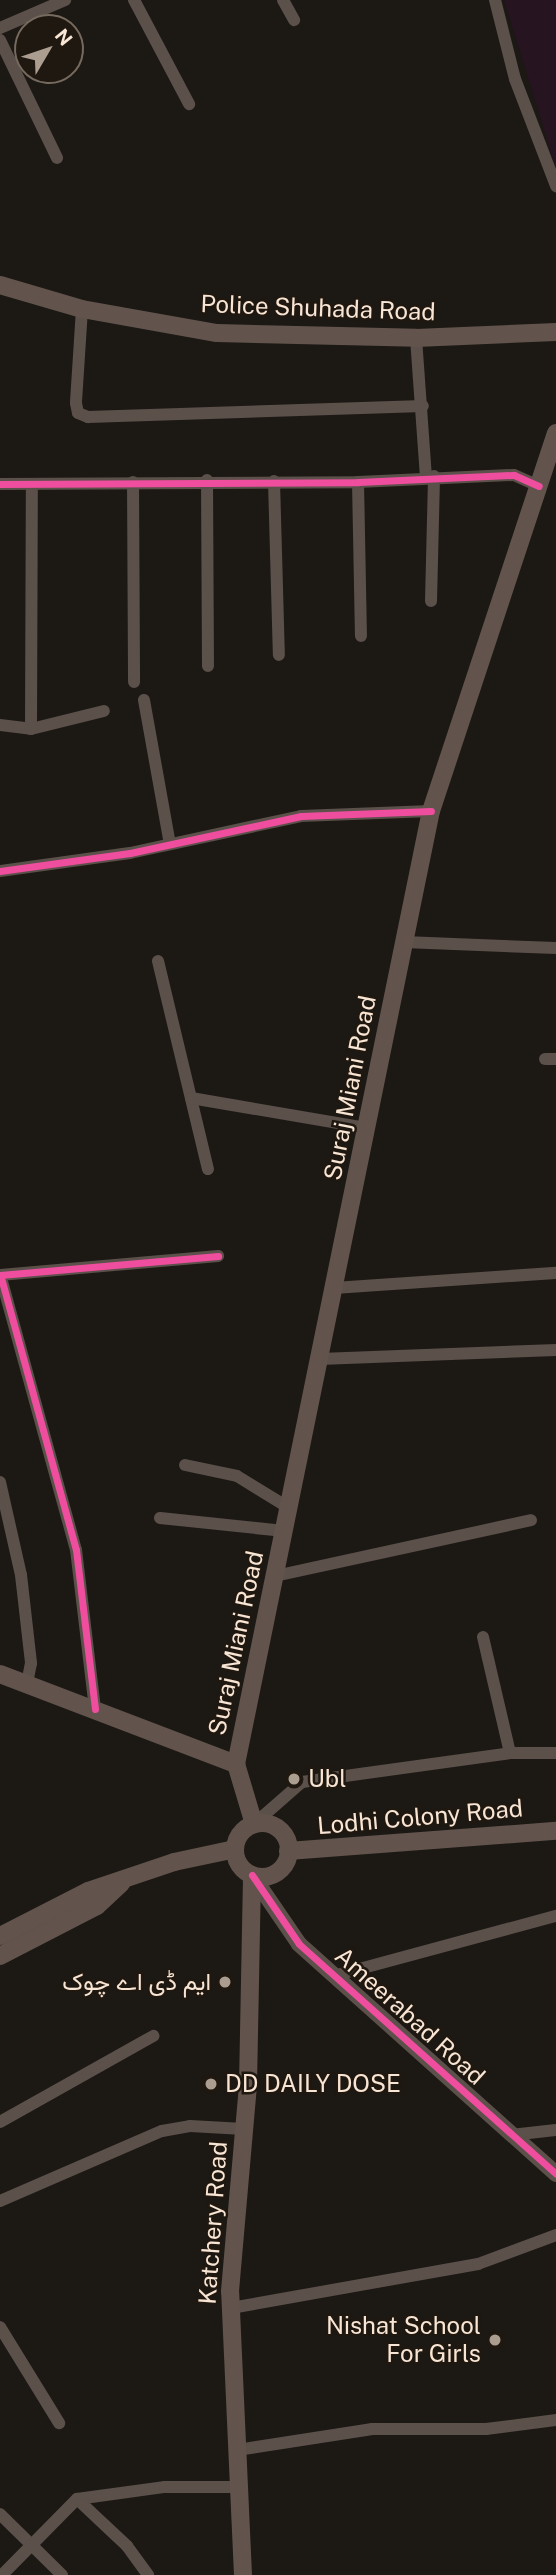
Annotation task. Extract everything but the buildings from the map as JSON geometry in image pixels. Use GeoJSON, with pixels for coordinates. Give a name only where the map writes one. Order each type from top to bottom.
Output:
{"type":"FeatureCollection","features":[{"type":"Feature","properties":{"kind":"main road","name":"Police Shuhada Road"},"geometry":{"type":"LineString","coordinates":[[0,285],[82,309],[218,333],[416,338],[556,332]]}},
{"type":"Feature","properties":{"kind":"main road","name":"Suraj Miani Road"},"geometry":{"type":"LineString","coordinates":[[236,1764],[430,811],[556,433]]}},
{"type":"Feature","properties":{"kind":"main road"},"geometry":{"type":"LineString","coordinates":[[0,1674],[236,1764],[254,1824]]}},
{"type":"Feature","properties":{"kind":"main road"},"geometry":{"type":"LineString","coordinates":[[254,1824],[276,1827],[288,1851],[275,1873],[253,1875],[242,1867],[235,1849],[242,1831],[254,1824]]}},
{"type":"Feature","properties":{"kind":"main road","name":"Lodhi Colony Road"},"geometry":{"type":"LineString","coordinates":[[288,1851],[556,1832]]}},
{"type":"Feature","properties":{"kind":"main road"},"geometry":{"type":"LineString","coordinates":[[0,1936],[88,1891],[235,1849]]}},
{"type":"Feature","properties":{"kind":"main road","name":"Katchery Road"},"geometry":{"type":"LineString","coordinates":[[243,2575],[231,2308],[244,2129],[253,1875]]}},
{"type":"Feature","properties":{"kind":"main road"},"geometry":{"type":"LineString","coordinates":[[0,1955],[97,1906],[126,1880]]}},
{"type":"Feature","properties":{"kind":"street"},"geometry":{"type":"LineString","coordinates":[[0,27],[65,0]]}},
{"type":"Feature","properties":{"kind":"street"},"geometry":{"type":"LineString","coordinates":[[134,0],[189,104]]}},
{"type":"Feature","properties":{"kind":"street"},"geometry":{"type":"LineString","coordinates":[[284,0],[294,20]]}},
{"type":"Feature","properties":{"kind":"street"},"geometry":{"type":"LineString","coordinates":[[495,0],[515,79],[556,186]]}},
{"type":"Feature","properties":{"kind":"street"},"geometry":{"type":"LineString","coordinates":[[0,40],[57,158]]}},
{"type":"Feature","properties":{"kind":"street"},"geometry":{"type":"LineString","coordinates":[[82,309],[76,403],[78,413],[88,416],[423,406]]}},
{"type":"Feature","properties":{"kind":"street"},"geometry":{"type":"LineString","coordinates":[[416,338],[430,476],[431,601]]}},
{"type":"Feature","properties":{"kind":"street"},"geometry":{"type":"LineString","coordinates":[[0,484],[207,480],[358,482],[430,476],[514,475],[539,486]]}},
{"type":"Feature","properties":{"kind":"street"},"geometry":{"type":"LineString","coordinates":[[207,480],[208,666]]}},
{"type":"Feature","properties":{"kind":"street"},"geometry":{"type":"LineString","coordinates":[[274,481],[279,654]]}},
{"type":"Feature","properties":{"kind":"street"},"geometry":{"type":"LineString","coordinates":[[133,482],[134,682]]}},
{"type":"Feature","properties":{"kind":"street"},"geometry":{"type":"LineString","coordinates":[[358,482],[360,636]]}},
{"type":"Feature","properties":{"kind":"street"},"geometry":{"type":"LineString","coordinates":[[31,729],[32,484]]}},
{"type":"Feature","properties":{"kind":"street"},"geometry":{"type":"LineString","coordinates":[[144,700],[170,844]]}},
{"type":"Feature","properties":{"kind":"street"},"geometry":{"type":"LineString","coordinates":[[0,725],[31,729],[104,711]]}},
{"type":"Feature","properties":{"kind":"street"},"geometry":{"type":"LineString","coordinates":[[0,870],[170,844],[301,816],[430,811]]}},
{"type":"Feature","properties":{"kind":"street"},"geometry":{"type":"LineString","coordinates":[[404,942],[556,948]]}},
{"type":"Feature","properties":{"kind":"street"},"geometry":{"type":"LineString","coordinates":[[158,961],[208,1169]]}},
{"type":"Feature","properties":{"kind":"street"},"geometry":{"type":"LineString","coordinates":[[191,1098],[367,1128]]}},
{"type":"Feature","properties":{"kind":"street"},"geometry":{"type":"LineString","coordinates":[[94,1709],[76,1550],[0,1275],[218,1256]]}},
{"type":"Feature","properties":{"kind":"street"},"geometry":{"type":"LineString","coordinates":[[334,1288],[556,1273]]}},
{"type":"Feature","properties":{"kind":"street"},"geometry":{"type":"LineString","coordinates":[[320,1359],[556,1350]]}},
{"type":"Feature","properties":{"kind":"street"},"geometry":{"type":"LineString","coordinates":[[185,1465],[237,1476],[289,1508]]}},
{"type":"Feature","properties":{"kind":"street"},"geometry":{"type":"LineString","coordinates":[[0,1482],[21,1576],[31,1663],[27,1684]]}},
{"type":"Feature","properties":{"kind":"street"},"geometry":{"type":"LineString","coordinates":[[160,1518],[284,1531]]}},
{"type":"Feature","properties":{"kind":"street"},"geometry":{"type":"LineString","coordinates":[[275,1576],[531,1520]]}},
{"type":"Feature","properties":{"kind":"street"},"geometry":{"type":"LineString","coordinates":[[484,1637],[510,1752]]}},
{"type":"Feature","properties":{"kind":"street"},"geometry":{"type":"LineString","coordinates":[[254,1824],[302,1782],[510,1752],[556,1752]]}},
{"type":"Feature","properties":{"kind":"street","name":"Ameerabad Road"},"geometry":{"type":"LineString","coordinates":[[253,1875],[299,1944],[337,1975],[556,2174]]}},
{"type":"Feature","properties":{"kind":"street"},"geometry":{"type":"LineString","coordinates":[[337,1975],[556,1916]]}},
{"type":"Feature","properties":{"kind":"street"},"geometry":{"type":"LineString","coordinates":[[0,2122],[153,2036]]}},
{"type":"Feature","properties":{"kind":"street"},"geometry":{"type":"LineString","coordinates":[[0,2201],[162,2131],[190,2126],[244,2129]]}},
{"type":"Feature","properties":{"kind":"street"},"geometry":{"type":"LineString","coordinates":[[511,2135],[556,2130]]}},
{"type":"Feature","properties":{"kind":"street"},"geometry":{"type":"LineString","coordinates":[[231,2308],[478,2263],[556,2235]]}},
{"type":"Feature","properties":{"kind":"street"},"geometry":{"type":"LineString","coordinates":[[0,2327],[59,2423]]}},
{"type":"Feature","properties":{"kind":"street"},"geometry":{"type":"LineString","coordinates":[[237,2449],[372,2429],[486,2429],[556,2420]]}},
{"type":"Feature","properties":{"kind":"street"},"geometry":{"type":"LineString","coordinates":[[2,2575],[77,2499],[164,2487],[239,2487]]}},
{"type":"Feature","properties":{"kind":"street"},"geometry":{"type":"LineString","coordinates":[[77,2499],[127,2546],[148,2575]]}},
{"type":"Feature","properties":{"kind":"street"},"geometry":{"type":"LineString","coordinates":[[0,2514],[62,2575]]}},
{"type":"Feature","properties":{"kind":"shaded area"},"geometry":{"type":"Polygon","coordinates":[[[504,0],[556,0],[556,168],[504,0]]]}},
{"type":"Feature","properties":{"kind":"cycle path"},"geometry":{"type":"LineString","coordinates":[[0,484],[358,482],[514,475],[539,486]]}},
{"type":"Feature","properties":{"kind":"cycle path"},"geometry":{"type":"LineString","coordinates":[[0,871],[130,853],[301,816],[431,811]]}},
{"type":"Feature","properties":{"kind":"cycle path"},"geometry":{"type":"LineString","coordinates":[[95,1709],[76,1550],[0,1275],[218,1256]]}},
{"type":"Feature","properties":{"kind":"cycle path"},"geometry":{"type":"LineString","coordinates":[[252,1875],[299,1944],[556,2174]]}},
{"type":"Feature","properties":{"kind":"place","name":"Ubl"},"geometry":{"type":"Point","coordinates":[294,1779]}},
{"type":"Feature","properties":{"kind":"place","name":"ایم ڈی اے چوک"},"geometry":{"type":"Point","coordinates":[225,1982]}},
{"type":"Feature","properties":{"kind":"place","name":"DD DAILY DOSE"},"geometry":{"type":"Point","coordinates":[211,2084]}},
{"type":"Feature","properties":{"kind":"place","name":"Nishat School For Girls"},"geometry":{"type":"Point","coordinates":[495,2340]}}]}
